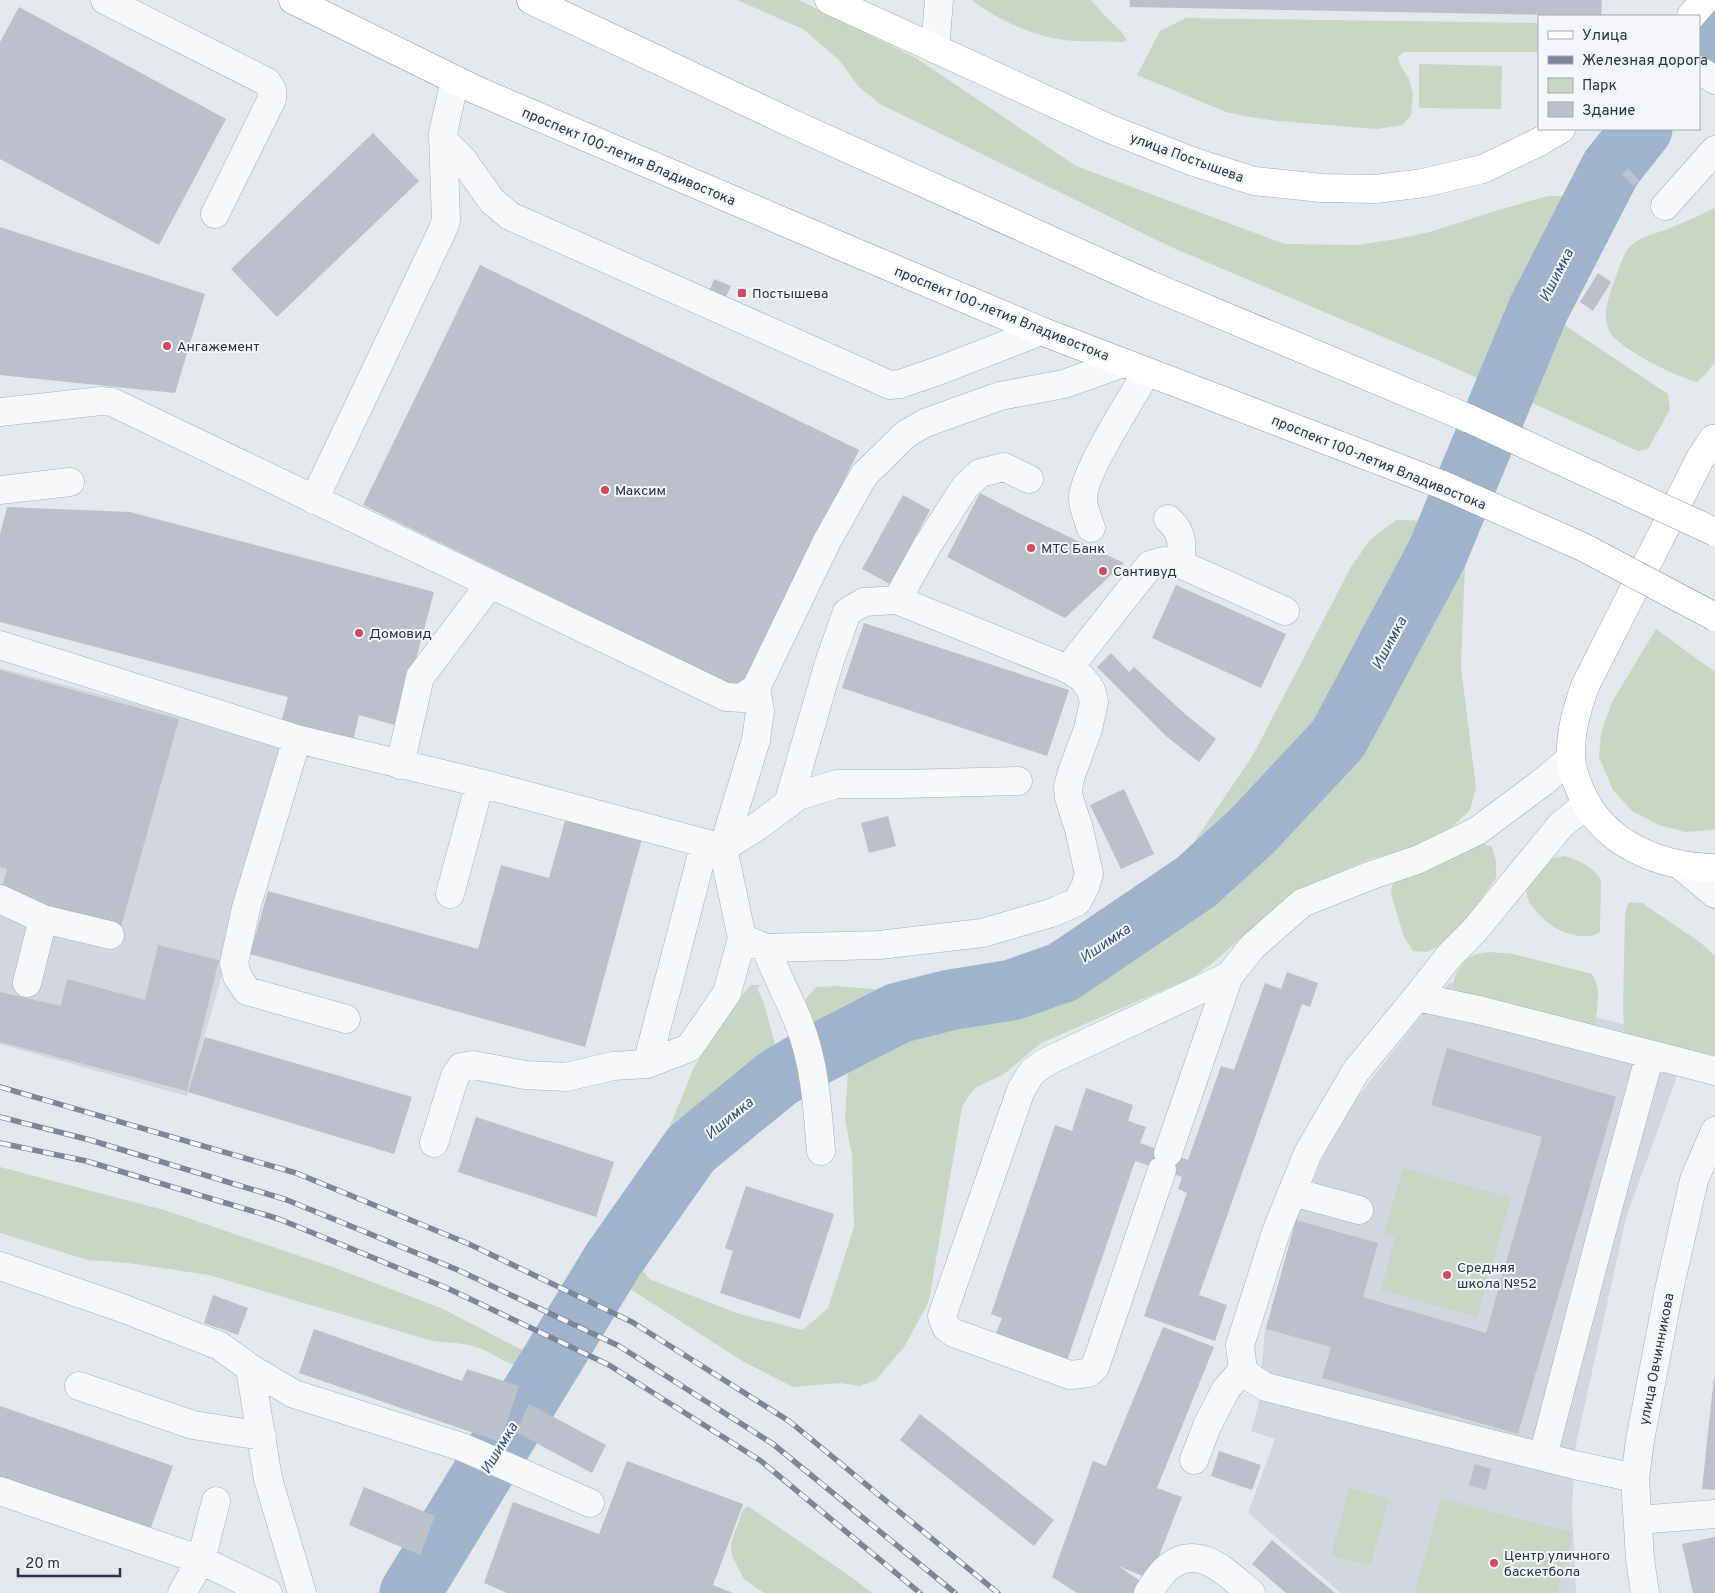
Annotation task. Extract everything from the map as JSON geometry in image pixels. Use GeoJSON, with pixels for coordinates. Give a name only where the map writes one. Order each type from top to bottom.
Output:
{"type":"FeatureCollection","features":[{"type":"Feature","properties":{"kind":"main road","name":"проспект 100-летия Владивостока"},"geometry":{"type":"LineString","coordinates":[[294,0],[455,80],[1041,331],[1443,485],[1583,547],[1715,617]]}},
{"type":"Feature","properties":{"kind":"main road"},"geometry":{"type":"LineString","coordinates":[[530,0],[793,124],[1150,285],[1470,419],[1715,532]]}},
{"type":"Feature","properties":{"kind":"main road","name":"улица Постышева"},"geometry":{"type":"LineString","coordinates":[[829,0],[1110,129],[1194,162],[1254,181],[1331,188],[1375,189],[1423,183],[1484,169],[1559,130]]}},
{"type":"Feature","properties":{"kind":"main road"},"geometry":{"type":"LineString","coordinates":[[1692,15],[1704,0]]}},
{"type":"Feature","properties":{"kind":"main road"},"geometry":{"type":"LineString","coordinates":[[1715,435],[1585,686],[1574,722],[1571,758],[1576,780],[1586,805],[1598,822],[1620,841],[1648,855],[1680,865],[1715,868]]}},
{"type":"Feature","properties":{"kind":"street"},"geometry":{"type":"LineString","coordinates":[[105,0],[267,82],[272,90],[272,100],[215,214]]}},
{"type":"Feature","properties":{"kind":"street"},"geometry":{"type":"LineString","coordinates":[[935,49],[939,0]]}},
{"type":"Feature","properties":{"kind":"street"},"geometry":{"type":"LineString","coordinates":[[1700,71],[1715,80]]}},
{"type":"Feature","properties":{"kind":"street"},"geometry":{"type":"LineString","coordinates":[[314,500],[443,230],[446,220],[444,126],[455,80]]}},
{"type":"Feature","properties":{"kind":"street"},"geometry":{"type":"LineString","coordinates":[[443,140],[463,160],[492,201],[510,216],[890,385],[900,384],[938,371],[1041,331]]}},
{"type":"Feature","properties":{"kind":"street"},"geometry":{"type":"LineString","coordinates":[[1665,206],[1715,150]]}},
{"type":"Feature","properties":{"kind":"street"},"geometry":{"type":"LineString","coordinates":[[0,412],[101,400],[112,402],[726,697],[742,698],[756,688],[827,541],[864,475],[906,434],[925,423],[1000,396],[1135,368]]}},
{"type":"Feature","properties":{"kind":"street"},"geometry":{"type":"LineString","coordinates":[[1091,528],[1082,499],[1085,482],[1108,440],[1135,368]]}},
{"type":"Feature","properties":{"kind":"street"},"geometry":{"type":"LineString","coordinates":[[897,600],[927,546],[965,487],[980,473],[1004,467],[1029,479]]}},
{"type":"Feature","properties":{"kind":"street"},"geometry":{"type":"LineString","coordinates":[[0,490],[70,482]]}},
{"type":"Feature","properties":{"kind":"street"},"geometry":{"type":"LineString","coordinates":[[1168,519],[1176,526],[1181,536],[1183,546],[1180,564]]}},
{"type":"Feature","properties":{"kind":"street"},"geometry":{"type":"LineString","coordinates":[[1068,669],[1150,565],[1164,561],[1180,564],[1285,611]]}},
{"type":"Feature","properties":{"kind":"street"},"geometry":{"type":"LineString","coordinates":[[400,765],[420,677],[490,584]]}},
{"type":"Feature","properties":{"kind":"street"},"geometry":{"type":"LineString","coordinates":[[754,943],[879,945],[982,933],[1051,913],[1077,902],[1089,874],[1079,829],[1069,798],[1068,787],[1070,775],[1088,729],[1094,702],[1091,690],[1082,678],[1068,669],[897,600],[864,602],[847,612],[829,663],[788,804]]}},
{"type":"Feature","properties":{"kind":"street"},"geometry":{"type":"LineString","coordinates":[[0,645],[297,739],[480,784],[714,846],[758,826],[798,796],[837,784],[1018,781]]}},
{"type":"Feature","properties":{"kind":"street"},"geometry":{"type":"LineString","coordinates":[[647,1064],[714,846],[756,740],[760,710],[756,688]]}},
{"type":"Feature","properties":{"kind":"street"},"geometry":{"type":"LineString","coordinates":[[297,739],[246,908],[234,962],[237,976],[246,991],[346,1019]]}},
{"type":"Feature","properties":{"kind":"street"},"geometry":{"type":"LineString","coordinates":[[1229,976],[1046,1062],[1032,1072],[1021,1090],[942,1316],[946,1327],[954,1333],[1070,1375],[1088,1373],[1094,1368],[1229,976],[1252,947],[1302,903],[1372,875],[1417,860],[1477,831],[1571,758]]}},
{"type":"Feature","properties":{"kind":"street"},"geometry":{"type":"LineString","coordinates":[[450,894],[480,784]]}},
{"type":"Feature","properties":{"kind":"street"},"geometry":{"type":"LineString","coordinates":[[1586,805],[1561,825],[1474,931],[1450,955],[1418,997],[1356,1071],[1308,1153],[1276,1232],[1240,1345],[1243,1370],[1266,1387],[1635,1478]]}},
{"type":"Feature","properties":{"kind":"street"},"geometry":{"type":"LineString","coordinates":[[714,846],[754,943],[772,966],[791,1004],[807,1047],[815,1084],[821,1151]]}},
{"type":"Feature","properties":{"kind":"street"},"geometry":{"type":"LineString","coordinates":[[1680,865],[1715,894]]}},
{"type":"Feature","properties":{"kind":"street"},"geometry":{"type":"LineString","coordinates":[[0,899],[43,919],[110,934]]}},
{"type":"Feature","properties":{"kind":"street"},"geometry":{"type":"LineString","coordinates":[[27,982],[43,919]]}},
{"type":"Feature","properties":{"kind":"street"},"geometry":{"type":"LineString","coordinates":[[434,1143],[455,1076],[461,1067],[473,1065],[525,1075],[566,1077],[613,1066],[647,1064],[689,1048],[727,993],[754,943]]}},
{"type":"Feature","properties":{"kind":"street"},"geometry":{"type":"LineString","coordinates":[[1418,997],[1715,1071]]}},
{"type":"Feature","properties":{"kind":"street"},"geometry":{"type":"LineString","coordinates":[[1543,1456],[1650,1055]]}},
{"type":"Feature","properties":{"kind":"street","name":"улица Овчинникова"},"geometry":{"type":"LineString","coordinates":[[1645,1593],[1640,1559],[1635,1478],[1640,1440],[1669,1290],[1694,1180],[1715,1131]]}},
{"type":"Feature","properties":{"kind":"street"},"geometry":{"type":"LineString","coordinates":[[1293,1192],[1359,1210]]}},
{"type":"Feature","properties":{"kind":"street"},"geometry":{"type":"LineString","coordinates":[[0,1266],[122,1308],[220,1346],[250,1368],[294,1394],[462,1447],[590,1503]]}},
{"type":"Feature","properties":{"kind":"street"},"geometry":{"type":"LineString","coordinates":[[250,1368],[268,1479],[302,1593]]}},
{"type":"Feature","properties":{"kind":"street"},"geometry":{"type":"LineString","coordinates":[[1194,1460],[1207,1426],[1226,1389],[1243,1370]]}},
{"type":"Feature","properties":{"kind":"street"},"geometry":{"type":"LineString","coordinates":[[79,1386],[193,1425],[262,1436]]}},
{"type":"Feature","properties":{"kind":"street"},"geometry":{"type":"LineString","coordinates":[[0,1491],[201,1560],[268,1593]]}},
{"type":"Feature","properties":{"kind":"street"},"geometry":{"type":"LineString","coordinates":[[182,1593],[201,1560],[216,1502]]}},
{"type":"Feature","properties":{"kind":"street"},"geometry":{"type":"LineString","coordinates":[[1638,1520],[1715,1514]]}},
{"type":"Feature","properties":{"kind":"street"},"geometry":{"type":"LineString","coordinates":[[1148,1593],[1162,1572],[1175,1562],[1188,1557],[1214,1563],[1251,1593]]}},
{"type":"Feature","properties":{"kind":"shaded area"},"geometry":{"type":"Polygon","coordinates":[[[0,668],[289,744],[187,1096],[0,1044],[0,668]]]}},
{"type":"Feature","properties":{"kind":"shaded area","name":"Средняя школа №52"},"geometry":{"type":"Polygon","coordinates":[[[1450,982],[1685,1039],[1676,1079],[1626,1218],[1575,1449],[1572,1511],[1576,1593],[1341,1593],[1248,1513],[1275,1439],[1251,1431],[1258,1406],[1265,1330],[1296,1220],[1338,1123],[1415,1023],[1450,982]]]}},
{"type":"Feature","properties":{"kind":"green space"},"geometry":{"type":"Polygon","coordinates":[[[737,0],[799,0],[916,58],[1076,166],[1285,244],[1356,245],[1397,239],[1430,232],[1548,196],[1578,198],[1591,204],[1606,223],[1607,233],[1605,245],[1564,317],[1566,326],[1668,394],[1670,409],[1648,449],[1638,451],[1442,362],[1171,247],[880,104],[859,87],[839,60],[803,29],[737,0]]]}},
{"type":"Feature","properties":{"kind":"green space"},"geometry":{"type":"Polygon","coordinates":[[[972,0],[1091,0],[1121,31],[1127,40],[1123,42],[1079,41],[1043,36],[1010,23],[972,0]]]}},
{"type":"Feature","properties":{"kind":"green space"},"geometry":{"type":"Polygon","coordinates":[[[1186,18],[1538,23],[1538,52],[1404,52],[1398,57],[1400,65],[1409,79],[1413,94],[1411,115],[1403,125],[1376,129],[1277,121],[1226,112],[1137,75],[1160,31],[1186,18]]]}},
{"type":"Feature","properties":{"kind":"green space"},"geometry":{"type":"Polygon","coordinates":[[[1419,64],[1502,66],[1501,109],[1419,108],[1419,64]]]}},
{"type":"Feature","properties":{"kind":"green space"},"geometry":{"type":"Polygon","coordinates":[[[1715,208],[1715,362],[1697,382],[1663,369],[1624,346],[1609,331],[1606,311],[1620,264],[1630,246],[1643,238],[1679,225],[1715,208]]]}},
{"type":"Feature","properties":{"kind":"green space"},"geometry":{"type":"Polygon","coordinates":[[[1396,520],[1433,521],[1458,531],[1465,563],[1461,667],[1476,788],[1470,810],[1452,827],[1410,849],[1370,859],[1294,892],[1210,965],[1191,978],[1041,1043],[1004,1074],[977,1087],[962,1107],[929,1301],[904,1347],[876,1380],[860,1386],[840,1383],[793,1387],[744,1362],[610,1276],[606,1251],[611,1242],[624,1232],[636,1210],[694,1067],[740,997],[751,985],[762,985],[757,988],[763,1001],[774,1040],[778,1064],[765,1084],[755,1113],[740,1139],[718,1162],[683,1172],[633,1242],[636,1262],[649,1279],[739,1314],[803,1330],[828,1308],[854,1227],[852,1156],[845,1119],[848,1070],[829,1052],[805,1019],[806,999],[816,987],[837,986],[898,991],[936,997],[984,993],[1058,960],[1122,914],[1184,857],[1253,755],[1351,567],[1370,540],[1396,520]]]}},
{"type":"Feature","properties":{"kind":"green space"},"geometry":{"type":"Polygon","coordinates":[[[1656,629],[1715,672],[1715,828],[1712,830],[1685,832],[1659,825],[1632,811],[1613,790],[1599,757],[1601,733],[1612,702],[1656,629]]]}},
{"type":"Feature","properties":{"kind":"green space"},"geometry":{"type":"Polygon","coordinates":[[[1480,842],[1492,847],[1496,861],[1496,878],[1464,923],[1441,945],[1427,952],[1413,951],[1404,937],[1391,894],[1393,882],[1480,842]]]}},
{"type":"Feature","properties":{"kind":"green space"},"geometry":{"type":"Polygon","coordinates":[[[1564,856],[1585,864],[1601,880],[1600,932],[1595,935],[1577,936],[1559,930],[1533,908],[1527,896],[1526,886],[1550,859],[1564,856]]]}},
{"type":"Feature","properties":{"kind":"green space"},"geometry":{"type":"Polygon","coordinates":[[[1630,902],[1642,903],[1701,943],[1715,956],[1715,1058],[1633,1036],[1627,1033],[1624,1028],[1625,914],[1630,902]]]}},
{"type":"Feature","properties":{"kind":"green space"},"geometry":{"type":"Polygon","coordinates":[[[1490,952],[1513,954],[1592,974],[1598,992],[1595,1024],[1587,1027],[1456,992],[1454,979],[1464,962],[1469,957],[1490,952]]]}},
{"type":"Feature","properties":{"kind":"green space"},"geometry":{"type":"Polygon","coordinates":[[[0,1167],[164,1210],[341,1270],[443,1309],[530,1354],[530,1358],[524,1367],[518,1366],[476,1347],[429,1340],[209,1275],[128,1263],[88,1260],[0,1233],[0,1167]]]}},
{"type":"Feature","properties":{"kind":"green space"},"geometry":{"type":"Polygon","coordinates":[[[1403,1168],[1511,1198],[1477,1317],[1381,1290],[1395,1238],[1384,1234],[1403,1168]]]}},
{"type":"Feature","properties":{"kind":"green space"},"geometry":{"type":"Polygon","coordinates":[[[1349,1488],[1389,1499],[1370,1566],[1331,1555],[1349,1488]]]}},
{"type":"Feature","properties":{"kind":"green space","name":"Центр уличного баскетбола"},"geometry":{"type":"Polygon","coordinates":[[[1441,1498],[1573,1533],[1557,1593],[1415,1593],[1441,1498]]]}},
{"type":"Feature","properties":{"kind":"green space"},"geometry":{"type":"Polygon","coordinates":[[[748,1506],[872,1593],[764,1593],[744,1579],[732,1556],[731,1543],[743,1510],[748,1506]]]}},
{"type":"Feature","properties":{"kind":"building"},"geometry":{"type":"Polygon","coordinates":[[[1130,0],[1602,0],[1601,15],[1130,7],[1130,0]]]}},
{"type":"Feature","properties":{"kind":"building"},"geometry":{"type":"Polygon","coordinates":[[[19,7],[226,119],[159,245],[0,159],[0,42],[19,7]]]}},
{"type":"Feature","properties":{"kind":"building"},"geometry":{"type":"Polygon","coordinates":[[[373,133],[419,181],[277,317],[231,269],[373,133]]]}},
{"type":"Feature","properties":{"kind":"building"},"geometry":{"type":"Polygon","coordinates":[[[1628,168],[1639,180],[1633,186],[1622,174],[1628,168]]]}},
{"type":"Feature","properties":{"kind":"building"},"geometry":{"type":"Polygon","coordinates":[[[0,227],[205,294],[175,393],[0,375],[0,227]]]}},
{"type":"Feature","properties":{"kind":"building","name":"Максим"},"geometry":{"type":"Polygon","coordinates":[[[480,265],[859,450],[741,690],[363,505],[480,265]]]}},
{"type":"Feature","properties":{"kind":"building"},"geometry":{"type":"Polygon","coordinates":[[[1598,273],[1611,282],[1593,311],[1580,302],[1598,273]]]}},
{"type":"Feature","properties":{"kind":"building"},"geometry":{"type":"Polygon","coordinates":[[[714,279],[731,286],[725,299],[709,292],[714,279]]]}},
{"type":"Feature","properties":{"kind":"building"},"geometry":{"type":"Polygon","coordinates":[[[980,493],[1124,563],[1065,618],[947,557],[980,493]]]}},
{"type":"Feature","properties":{"kind":"building"},"geometry":{"type":"Polygon","coordinates":[[[903,495],[930,510],[890,584],[862,569],[903,495]]]}},
{"type":"Feature","properties":{"kind":"building"},"geometry":{"type":"Polygon","coordinates":[[[7,507],[130,512],[434,592],[398,726],[359,715],[353,741],[281,723],[288,697],[0,622],[0,534],[7,507]]]}},
{"type":"Feature","properties":{"kind":"building"},"geometry":{"type":"Polygon","coordinates":[[[1176,585],[1286,634],[1261,688],[1152,638],[1176,585]]]}},
{"type":"Feature","properties":{"kind":"building"},"geometry":{"type":"Polygon","coordinates":[[[864,623],[1069,690],[1047,756],[842,688],[864,623]]]}},
{"type":"Feature","properties":{"kind":"building"},"geometry":{"type":"Polygon","coordinates":[[[1111,653],[1129,672],[1134,667],[1186,715],[1216,739],[1199,762],[1166,736],[1097,667],[1111,653]]]}},
{"type":"Feature","properties":{"kind":"building"},"geometry":{"type":"Polygon","coordinates":[[[0,670],[179,719],[121,927],[0,893],[7,869],[0,867],[0,670]]]}},
{"type":"Feature","properties":{"kind":"building"},"geometry":{"type":"Polygon","coordinates":[[[1124,789],[1154,854],[1121,869],[1090,805],[1124,789]]]}},
{"type":"Feature","properties":{"kind":"building"},"geometry":{"type":"Polygon","coordinates":[[[567,814],[643,835],[585,1047],[250,954],[268,891],[478,949],[501,865],[549,878],[567,814]]]}},
{"type":"Feature","properties":{"kind":"building"},"geometry":{"type":"Polygon","coordinates":[[[888,816],[896,846],[869,853],[861,823],[888,816]]]}},
{"type":"Feature","properties":{"kind":"building"},"geometry":{"type":"Polygon","coordinates":[[[158,945],[219,960],[187,1091],[0,1042],[0,992],[61,1006],[67,979],[145,1000],[158,945]]]}},
{"type":"Feature","properties":{"kind":"building"},"geometry":{"type":"Polygon","coordinates":[[[1287,972],[1318,983],[1310,1007],[1302,1004],[1199,1295],[1227,1305],[1215,1341],[1144,1316],[1187,1193],[1178,1189],[1182,1177],[1135,1161],[1067,1361],[995,1336],[1002,1318],[991,1314],[1055,1125],[1072,1131],[1086,1088],[1133,1105],[1128,1121],[1146,1127],[1140,1143],[1188,1160],[1221,1066],[1234,1070],[1265,983],[1281,989],[1287,972]]]}},
{"type":"Feature","properties":{"kind":"building"},"geometry":{"type":"Polygon","coordinates":[[[205,1037],[412,1097],[394,1154],[188,1092],[205,1037]]]}},
{"type":"Feature","properties":{"kind":"building"},"geometry":{"type":"Polygon","coordinates":[[[1447,1048],[1616,1097],[1518,1434],[1322,1378],[1331,1347],[1266,1329],[1296,1220],[1378,1243],[1363,1297],[1486,1333],[1542,1137],[1431,1105],[1447,1048]]]}},
{"type":"Feature","properties":{"kind":"building"},"geometry":{"type":"Polygon","coordinates":[[[476,1117],[614,1162],[596,1217],[458,1172],[476,1117]]]}},
{"type":"Feature","properties":{"kind":"building"},"geometry":{"type":"Polygon","coordinates":[[[746,1186],[834,1214],[800,1319],[720,1293],[733,1251],[725,1248],[746,1186]]]}},
{"type":"Feature","properties":{"kind":"building"},"geometry":{"type":"Polygon","coordinates":[[[213,1295],[248,1308],[238,1335],[204,1323],[213,1295]]]}},
{"type":"Feature","properties":{"kind":"building"},"geometry":{"type":"Polygon","coordinates":[[[1163,1327],[1214,1347],[1157,1488],[1182,1497],[1150,1579],[1118,1566],[1142,1582],[1135,1593],[1077,1593],[1052,1577],[1093,1461],[1106,1466],[1163,1327]]]}},
{"type":"Feature","properties":{"kind":"building"},"geometry":{"type":"Polygon","coordinates":[[[314,1329],[462,1381],[467,1369],[519,1386],[500,1442],[299,1373],[314,1329]]]}},
{"type":"Feature","properties":{"kind":"building"},"geometry":{"type":"Polygon","coordinates":[[[1715,1377],[1715,1490],[1702,1489],[1715,1377]]]}},
{"type":"Feature","properties":{"kind":"building"},"geometry":{"type":"Polygon","coordinates":[[[529,1404],[606,1445],[592,1473],[516,1432],[529,1404]]]}},
{"type":"Feature","properties":{"kind":"building"},"geometry":{"type":"Polygon","coordinates":[[[0,1406],[173,1466],[150,1530],[0,1477],[0,1406]]]}},
{"type":"Feature","properties":{"kind":"building"},"geometry":{"type":"Polygon","coordinates":[[[920,1414],[1054,1520],[1034,1546],[900,1440],[920,1414]]]}},
{"type":"Feature","properties":{"kind":"building"},"geometry":{"type":"Polygon","coordinates":[[[1219,1451],[1261,1465],[1252,1490],[1211,1476],[1219,1451]]]}},
{"type":"Feature","properties":{"kind":"building"},"geometry":{"type":"Polygon","coordinates":[[[627,1461],[743,1504],[713,1585],[733,1593],[507,1593],[484,1583],[513,1502],[599,1534],[627,1461]]]}},
{"type":"Feature","properties":{"kind":"building"},"geometry":{"type":"Polygon","coordinates":[[[1475,1464],[1491,1469],[1486,1490],[1469,1485],[1475,1464]]]}},
{"type":"Feature","properties":{"kind":"building"},"geometry":{"type":"Polygon","coordinates":[[[364,1487],[435,1516],[420,1555],[349,1525],[364,1487]]]}},
{"type":"Feature","properties":{"kind":"building"},"geometry":{"type":"Polygon","coordinates":[[[1715,1537],[1715,1593],[1693,1593],[1682,1544],[1715,1537]]]}},
{"type":"Feature","properties":{"kind":"building"},"geometry":{"type":"Polygon","coordinates":[[[1272,1540],[1335,1593],[1286,1593],[1252,1564],[1272,1540]]]}},
{"type":"Feature","properties":{"kind":"waterway","name":"Ишимка"},"geometry":{"type":"LineString","coordinates":[[1700,56],[1715,36]]}},
{"type":"Feature","properties":{"kind":"waterway","name":"Ишимка"},"geometry":{"type":"LineString","coordinates":[[410,1593],[613,1260],[691,1149],[778,1078],[820,1053],[898,1013],[950,1000],[1012,990],[1063,972],[1196,882],[1253,830],[1338,739],[1437,554],[1538,310],[1611,168],[1641,130]]}},
{"type":"Feature","properties":{"kind":"railway"},"geometry":{"type":"LineString","coordinates":[[0,1087],[296,1173],[469,1244],[632,1322],[789,1421],[998,1593]]}},
{"type":"Feature","properties":{"kind":"railway"},"geometry":{"type":"LineString","coordinates":[[0,1117],[90,1140],[287,1200],[458,1270],[619,1346],[773,1444],[955,1593]]}},
{"type":"Feature","properties":{"kind":"railway"},"geometry":{"type":"LineString","coordinates":[[0,1143],[86,1161],[279,1219],[449,1289],[609,1365],[761,1461],[920,1593]]}},
{"type":"Feature","properties":{"kind":"place","name":"Постышева"},"geometry":{"type":"Point","coordinates":[742,293]}},
{"type":"Feature","properties":{"kind":"place","name":"Ангажемент"},"geometry":{"type":"Point","coordinates":[167,346]}},
{"type":"Feature","properties":{"kind":"place","name":"Максим"},"geometry":{"type":"Point","coordinates":[605,490]}},
{"type":"Feature","properties":{"kind":"place","name":"МТС Банк"},"geometry":{"type":"Point","coordinates":[1031,548]}},
{"type":"Feature","properties":{"kind":"place","name":"Сантивуд"},"geometry":{"type":"Point","coordinates":[1103,571]}},
{"type":"Feature","properties":{"kind":"place","name":"Домовид"},"geometry":{"type":"Point","coordinates":[359,633]}},
{"type":"Feature","properties":{"kind":"place","name":"Средняя школа №52"},"geometry":{"type":"Point","coordinates":[1447,1275]}},
{"type":"Feature","properties":{"kind":"place","name":"Центр уличного баскетбола"},"geometry":{"type":"Point","coordinates":[1494,1563]}}]}
